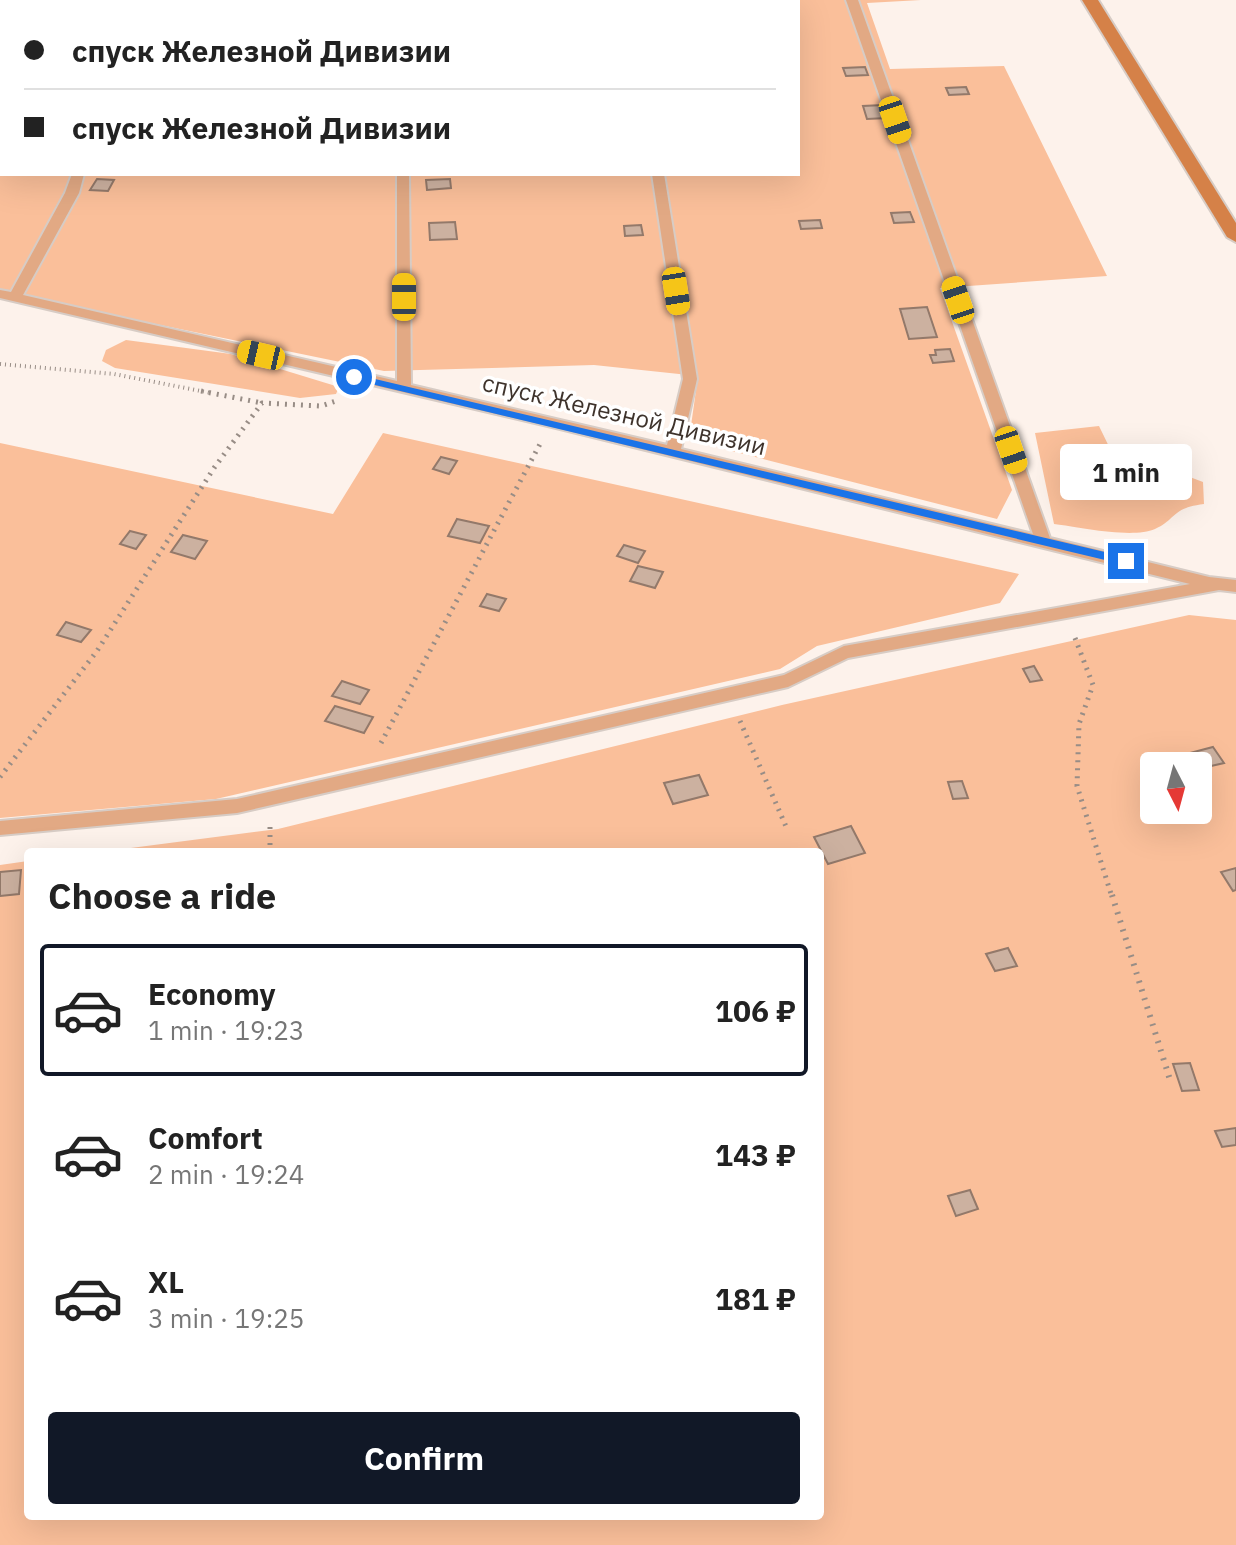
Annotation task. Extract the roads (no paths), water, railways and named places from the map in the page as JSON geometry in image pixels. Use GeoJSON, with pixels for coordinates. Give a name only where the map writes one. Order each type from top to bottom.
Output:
{"type":"FeatureCollection","features":[{"type":"Feature","properties":{"kind":"street"},"geometry":{"type":"LineString","coordinates":[[1090,0],[1236,237]]}},
{"type":"Feature","properties":{"kind":"lane"},"geometry":{"type":"LineString","coordinates":[[852,0],[1043,540]]}},
{"type":"Feature","properties":{"kind":"lane"},"geometry":{"type":"LineString","coordinates":[[7,296],[72,193],[77,176]]}},
{"type":"Feature","properties":{"kind":"lane"},"geometry":{"type":"LineString","coordinates":[[403,176],[404,388]]}},
{"type":"Feature","properties":{"kind":"lane"},"geometry":{"type":"LineString","coordinates":[[658,176],[690,379],[673,452]]}},
{"type":"Feature","properties":{"kind":"lane","name":"спуск Железной Дивизии"},"geometry":{"type":"LineString","coordinates":[[7,296],[552,422],[1229,585]]}},
{"type":"Feature","properties":{"kind":"lane"},"geometry":{"type":"LineString","coordinates":[[0,828],[237,806],[788,681],[844,652],[1229,585]]}}]}
